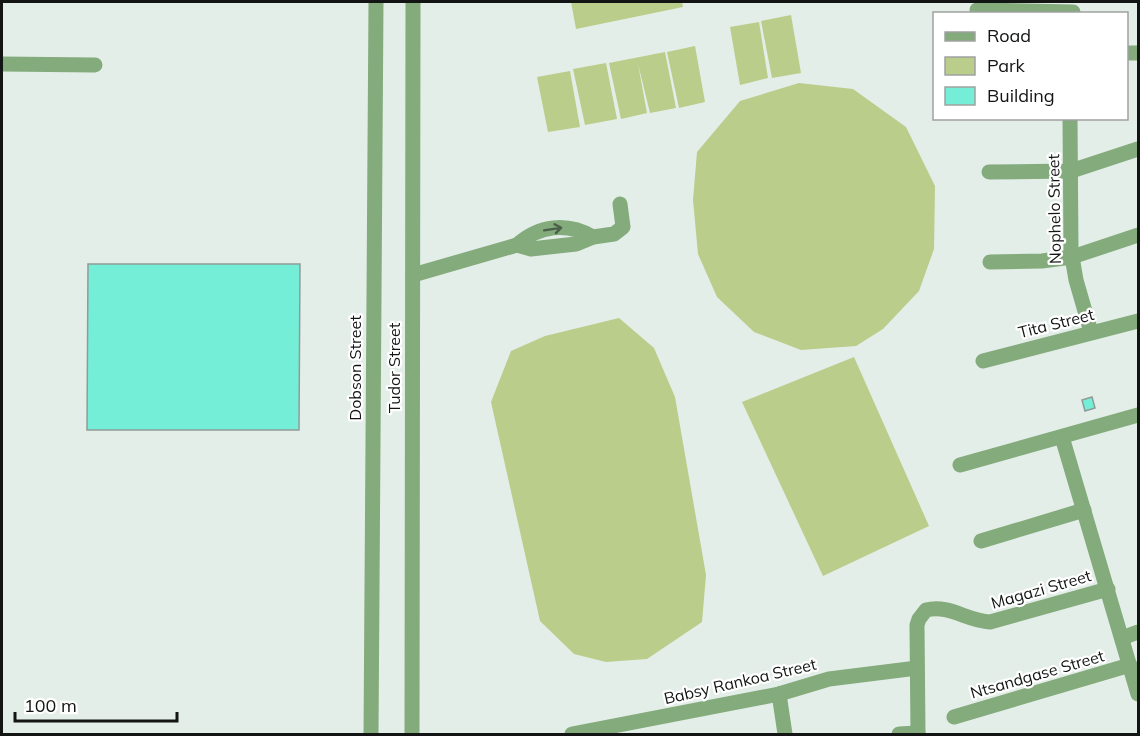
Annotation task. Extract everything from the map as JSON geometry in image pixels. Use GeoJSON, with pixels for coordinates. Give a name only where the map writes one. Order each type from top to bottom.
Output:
{"type":"FeatureCollection","features":[{"type":"Feature","properties":{"kind":"street","name":"Dobson Street"},"geometry":{"type":"LineString","coordinates":[[370,735],[376,2]]}},
{"type":"Feature","properties":{"kind":"street","name":"Tudor Street"},"geometry":{"type":"LineString","coordinates":[[412,735],[413,2]]}},
{"type":"Feature","properties":{"kind":"street"},"geometry":{"type":"LineString","coordinates":[[977,10],[1073,9]]}},
{"type":"Feature","properties":{"kind":"street"},"geometry":{"type":"LineString","coordinates":[[2,64],[94,65]]}},
{"type":"Feature","properties":{"kind":"street","name":"Nophelo Street"},"geometry":{"type":"LineString","coordinates":[[1070,120],[1072,257],[1091,332]]}},
{"type":"Feature","properties":{"kind":"street"},"geometry":{"type":"LineString","coordinates":[[989,172],[1071,171],[1138,149]]}},
{"type":"Feature","properties":{"kind":"street"},"geometry":{"type":"LineString","coordinates":[[412,275],[517,245],[531,249],[576,244],[593,237],[614,234],[623,227],[620,204]]}},
{"type":"Feature","properties":{"kind":"street"},"geometry":{"type":"LineString","coordinates":[[990,262],[1041,261],[1072,257],[1138,236]]}},
{"type":"Feature","properties":{"kind":"street","name":"Tita Street"},"geometry":{"type":"LineString","coordinates":[[983,361],[1138,321]]}},
{"type":"Feature","properties":{"kind":"street"},"geometry":{"type":"LineString","coordinates":[[960,465],[1138,415]]}},
{"type":"Feature","properties":{"kind":"street"},"geometry":{"type":"LineString","coordinates":[[1062,436],[1138,694]]}},
{"type":"Feature","properties":{"kind":"street"},"geometry":{"type":"LineString","coordinates":[[981,541],[1084,510]]}},
{"type":"Feature","properties":{"kind":"street","name":"Magazi Street"},"geometry":{"type":"LineString","coordinates":[[917,668],[919,619],[926,610],[941,608],[979,622],[990,622],[1108,589]]}},
{"type":"Feature","properties":{"kind":"street"},"geometry":{"type":"LineString","coordinates":[[1122,638],[1138,633]]}},
{"type":"Feature","properties":{"kind":"street","name":"Ntsandgase Street"},"geometry":{"type":"LineString","coordinates":[[954,717],[1130,665]]}},
{"type":"Feature","properties":{"kind":"street"},"geometry":{"type":"LineString","coordinates":[[899,735],[918,734],[917,668]]}},
{"type":"Feature","properties":{"kind":"street","name":"Babsy Rankoa Street"},"geometry":{"type":"LineString","coordinates":[[572,735],[779,694],[837,678],[917,668]]}},
{"type":"Feature","properties":{"kind":"street"},"geometry":{"type":"LineString","coordinates":[[779,694],[785,735]]}},
{"type":"Feature","properties":{"kind":"green space"},"geometry":{"type":"Polygon","coordinates":[[[571,2],[682,2],[683,7],[576,29],[571,2]]]}},
{"type":"Feature","properties":{"kind":"green space"},"geometry":{"type":"Polygon","coordinates":[[[791,15],[801,73],[772,78],[761,21],[791,15]]]}},
{"type":"Feature","properties":{"kind":"green space"},"geometry":{"type":"Polygon","coordinates":[[[759,22],[768,78],[740,85],[730,27],[759,22]]]}},
{"type":"Feature","properties":{"kind":"green space"},"geometry":{"type":"Polygon","coordinates":[[[695,46],[705,102],[679,108],[667,52],[695,46]]]}},
{"type":"Feature","properties":{"kind":"green space"},"geometry":{"type":"Polygon","coordinates":[[[665,52],[676,108],[650,113],[638,64],[647,113],[621,119],[609,63],[665,52]]]}},
{"type":"Feature","properties":{"kind":"green space"},"geometry":{"type":"Polygon","coordinates":[[[606,63],[617,119],[585,125],[573,69],[606,63]]]}},
{"type":"Feature","properties":{"kind":"green space"},"geometry":{"type":"Polygon","coordinates":[[[570,71],[580,127],[548,132],[537,77],[570,71]]]}},
{"type":"Feature","properties":{"kind":"green space"},"geometry":{"type":"Polygon","coordinates":[[[799,83],[853,89],[906,127],[935,186],[934,249],[919,291],[883,329],[856,346],[801,350],[754,332],[717,297],[698,254],[693,200],[697,152],[740,101],[799,83]]]}},
{"type":"Feature","properties":{"kind":"green space"},"geometry":{"type":"Polygon","coordinates":[[[619,318],[654,348],[675,397],[706,575],[702,622],[647,659],[606,662],[574,654],[540,621],[491,402],[511,351],[545,336],[619,318]]]}},
{"type":"Feature","properties":{"kind":"green space"},"geometry":{"type":"Polygon","coordinates":[[[854,357],[929,526],[823,576],[742,402],[854,357]]]}},
{"type":"Feature","properties":{"kind":"building"},"geometry":{"type":"Polygon","coordinates":[[[88,264],[300,264],[299,430],[87,430],[88,264]]]}},
{"type":"Feature","properties":{"kind":"building"},"geometry":{"type":"Polygon","coordinates":[[[1092,397],[1095,408],[1085,411],[1082,400],[1092,397]]]}}]}
